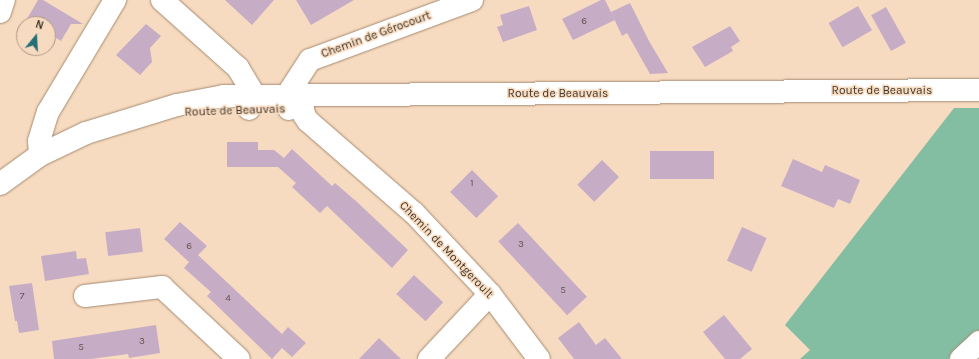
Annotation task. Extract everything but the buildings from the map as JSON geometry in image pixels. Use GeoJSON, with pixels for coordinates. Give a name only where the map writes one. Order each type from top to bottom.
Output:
{"type":"FeatureCollection","features":[{"type":"Feature","properties":{"kind":"main road"},"geometry":{"type":"LineString","coordinates":[[0,12],[4,0]]}},
{"type":"Feature","properties":{"kind":"main road"},"geometry":{"type":"LineString","coordinates":[[40,154],[39,141],[48,112],[115,0]]}},
{"type":"Feature","properties":{"kind":"main road"},"geometry":{"type":"LineString","coordinates":[[162,0],[238,68],[251,90],[250,103]]}},
{"type":"Feature","properties":{"kind":"main road","name":"Chemin de Gérocourt"},"geometry":{"type":"LineString","coordinates":[[296,102],[291,89],[310,60],[472,0]]}},
{"type":"Feature","properties":{"kind":"main road","name":"Route de Beauvais"},"geometry":{"type":"LineString","coordinates":[[0,184],[40,154],[86,133],[140,116],[250,103],[979,90]]}},
{"type":"Feature","properties":{"kind":"main road","name":"Route de Beauvais"},"geometry":{"type":"LineString","coordinates":[[296,102],[979,103]]}},
{"type":"Feature","properties":{"kind":"main road","name":"Chemin de Montgeroult"},"geometry":{"type":"LineString","coordinates":[[296,102],[308,121],[318,132],[414,213],[490,294],[539,359]]}},
{"type":"Feature","properties":{"kind":"main road"},"geometry":{"type":"LineString","coordinates":[[85,296],[162,287],[239,359]]}},
{"type":"Feature","properties":{"kind":"main road"},"geometry":{"type":"LineString","coordinates":[[429,359],[490,294]]}},
{"type":"Feature","properties":{"kind":"main road"},"geometry":{"type":"LineString","coordinates":[[961,359],[979,342]]}},
{"type":"Feature","properties":{"kind":"green space"},"geometry":{"type":"Polygon","coordinates":[[[954,108],[979,108],[979,331],[949,359],[800,359],[810,350],[785,325],[954,108]]]}}]}
